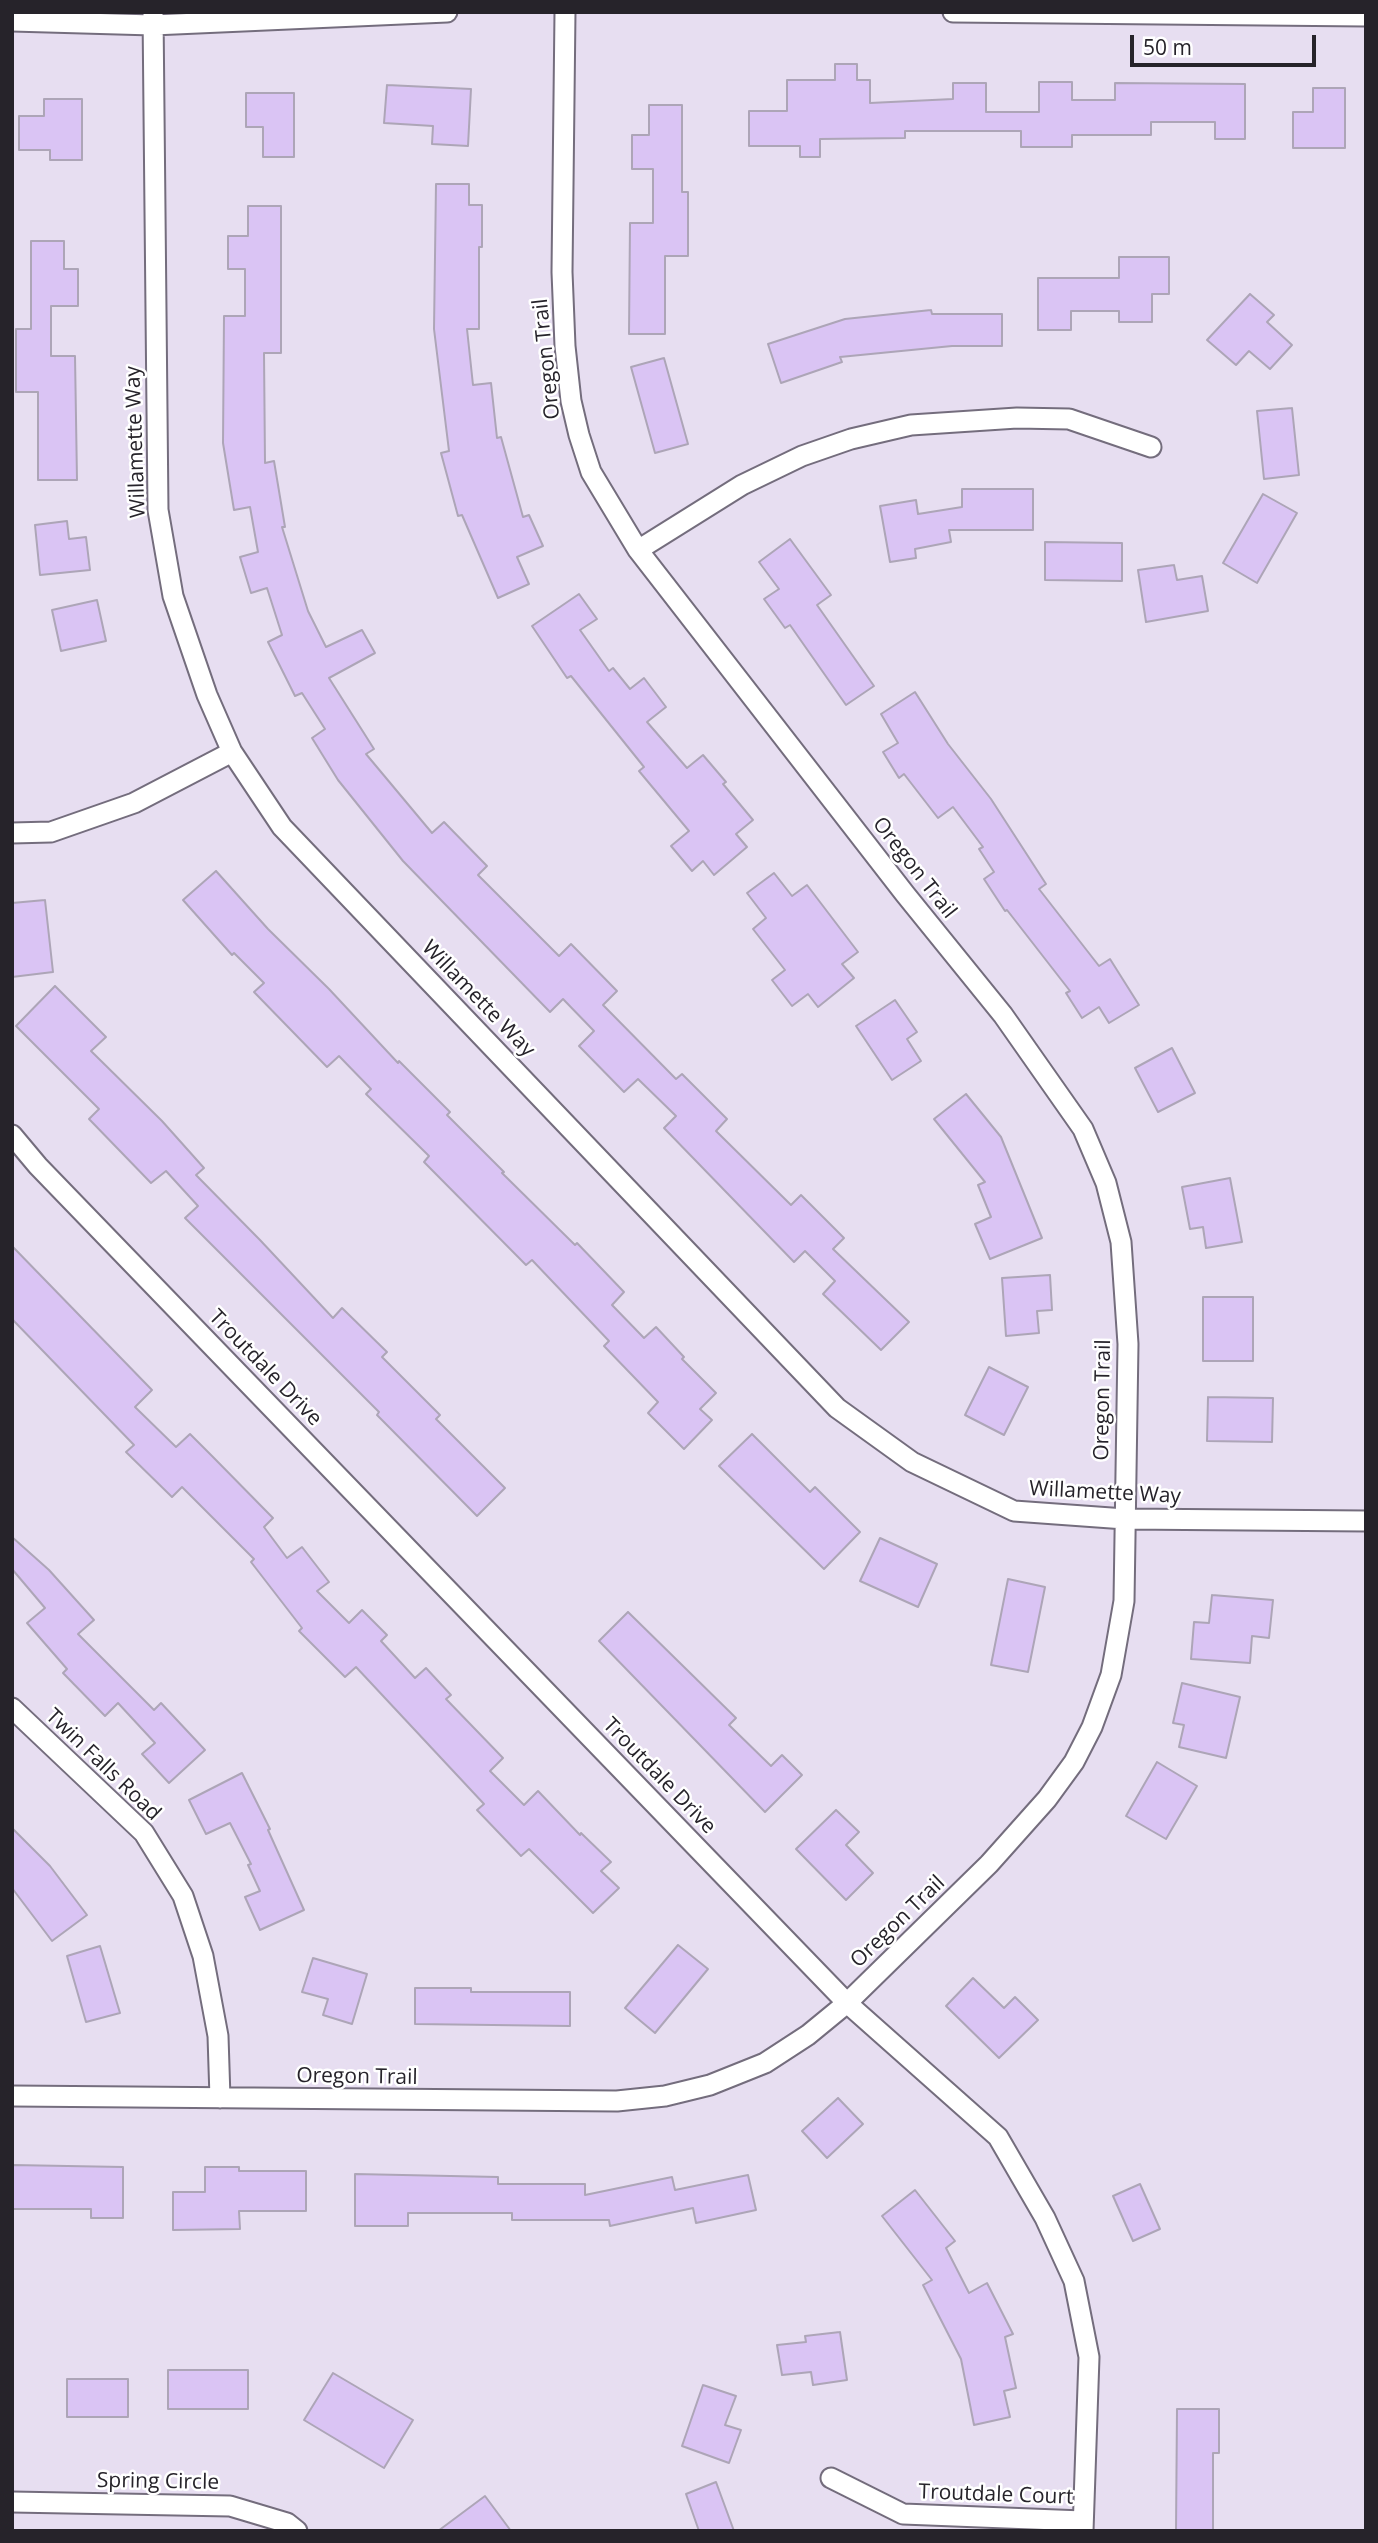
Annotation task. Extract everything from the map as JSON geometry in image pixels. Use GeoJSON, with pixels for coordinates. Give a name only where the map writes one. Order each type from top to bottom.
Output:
{"type":"FeatureCollection","features":[{"type":"Feature","properties":{"kind":"street"},"geometry":{"type":"LineString","coordinates":[[12,22],[447,12]]}},
{"type":"Feature","properties":{"kind":"street","name":"Oregon Trail"},"geometry":{"type":"LineString","coordinates":[[12,2096],[617,2101],[665,2096],[710,2085],[765,2063],[808,2035],[847,2003],[989,1864],[1047,1799],[1074,1762],[1092,1727],[1111,1675],[1124,1601],[1128,1344],[1121,1242],[1106,1183],[1083,1129],[1003,1015],[897,884],[638,550],[591,472],[571,401],[565,346],[562,272],[565,12]]}},
{"type":"Feature","properties":{"kind":"street"},"geometry":{"type":"LineString","coordinates":[[953,12],[1366,16]]}},
{"type":"Feature","properties":{"kind":"street","name":"Willamette Way"},"geometry":{"type":"LineString","coordinates":[[153,19],[158,510],[173,596],[207,695],[232,752],[282,827],[837,1408],[912,1462],[1014,1511],[1125,1519],[1366,1521]]}},
{"type":"Feature","properties":{"kind":"street"},"geometry":{"type":"LineString","coordinates":[[638,550],[742,485],[802,456],[851,439],[911,425],[1017,418],[1069,419],[1151,447]]}},
{"type":"Feature","properties":{"kind":"street"},"geometry":{"type":"LineString","coordinates":[[12,833],[51,832],[134,803],[232,752]]}},
{"type":"Feature","properties":{"kind":"street","name":"Troutdale Drive"},"geometry":{"type":"LineString","coordinates":[[12,1135],[38,1166],[847,2003],[999,2137],[1045,2218],[1074,2281],[1089,2357],[1083,2526]]}},
{"type":"Feature","properties":{"kind":"street","name":"Twin Falls Road"},"geometry":{"type":"LineString","coordinates":[[12,1708],[144,1833],[183,1896],[202,1956],[218,2036],[220,2098]]}},
{"type":"Feature","properties":{"kind":"street","name":"Troutdale Court"},"geometry":{"type":"LineString","coordinates":[[831,2478],[902,2514],[1083,2526]]}},
{"type":"Feature","properties":{"kind":"street","name":"Spring Circle"},"geometry":{"type":"LineString","coordinates":[[12,2502],[230,2506],[287,2524],[297,2531]]}},
{"type":"Feature","properties":{"kind":"building"},"geometry":{"type":"Polygon","coordinates":[[[835,64],[857,64],[857,80],[870,80],[870,103],[953,99],[953,83],[986,83],[986,112],[1039,112],[1039,82],[1072,82],[1072,100],[1115,100],[1115,83],[1245,84],[1245,139],[1215,139],[1215,122],[1151,122],[1151,135],[1072,135],[1072,147],[1021,147],[1021,131],[905,131],[905,138],[820,139],[820,157],[800,157],[800,146],[749,146],[749,111],[787,111],[787,80],[835,80],[835,64]]]}},
{"type":"Feature","properties":{"kind":"building"},"geometry":{"type":"Polygon","coordinates":[[[387,85],[471,89],[468,146],[432,144],[433,126],[384,123],[387,85]]]}},
{"type":"Feature","properties":{"kind":"building"},"geometry":{"type":"Polygon","coordinates":[[[1313,88],[1345,88],[1345,148],[1293,148],[1293,112],[1313,112],[1313,88]]]}},
{"type":"Feature","properties":{"kind":"building"},"geometry":{"type":"Polygon","coordinates":[[[246,93],[294,93],[294,157],[263,157],[263,127],[246,127],[246,93]]]}},
{"type":"Feature","properties":{"kind":"building"},"geometry":{"type":"Polygon","coordinates":[[[44,99],[82,99],[82,160],[50,160],[50,150],[19,150],[19,116],[44,116],[44,99]]]}},
{"type":"Feature","properties":{"kind":"building"},"geometry":{"type":"Polygon","coordinates":[[[649,105],[682,105],[682,192],[688,192],[688,256],[665,256],[665,334],[629,334],[630,223],[653,223],[653,169],[632,169],[632,135],[649,135],[649,105]]]}},
{"type":"Feature","properties":{"kind":"building"},"geometry":{"type":"Polygon","coordinates":[[[436,184],[469,184],[469,205],[482,205],[479,329],[467,329],[473,385],[491,383],[497,438],[501,437],[523,517],[529,515],[543,546],[517,557],[529,584],[498,598],[462,515],[458,516],[441,453],[449,451],[434,329],[436,184]]]}},
{"type":"Feature","properties":{"kind":"building"},"geometry":{"type":"Polygon","coordinates":[[[248,206],[281,206],[281,353],[264,353],[265,463],[274,461],[285,527],[282,527],[308,611],[326,647],[362,630],[375,653],[329,678],[374,749],[366,754],[432,833],[444,822],[487,866],[478,875],[559,956],[571,944],[617,991],[603,1005],[676,1079],[682,1074],[727,1119],[716,1131],[791,1205],[801,1195],[844,1238],[833,1249],[909,1322],[881,1350],[823,1294],[835,1281],[805,1251],[794,1262],[664,1128],[676,1116],[638,1079],[624,1092],[579,1046],[594,1031],[563,999],[550,1012],[403,861],[338,780],[312,738],[325,729],[302,693],[295,696],[268,642],[282,635],[267,588],[251,593],[240,557],[258,552],[250,507],[234,510],[223,443],[224,316],[245,316],[245,269],[228,269],[228,236],[248,236],[248,206]]]}},
{"type":"Feature","properties":{"kind":"building"},"geometry":{"type":"Polygon","coordinates":[[[31,241],[64,241],[64,269],[78,269],[78,306],[51,306],[51,356],[75,356],[77,480],[38,480],[38,392],[16,392],[16,329],[31,329],[31,241]]]}},
{"type":"Feature","properties":{"kind":"building"},"geometry":{"type":"Polygon","coordinates":[[[1119,257],[1169,257],[1169,294],[1152,294],[1152,322],[1119,322],[1119,311],[1071,311],[1071,330],[1038,330],[1038,278],[1119,278],[1119,257]]]}},
{"type":"Feature","properties":{"kind":"building"},"geometry":{"type":"Polygon","coordinates":[[[1250,294],[1274,315],[1267,322],[1292,345],[1270,369],[1249,351],[1236,365],[1207,340],[1250,294]]]}},
{"type":"Feature","properties":{"kind":"building"},"geometry":{"type":"Polygon","coordinates":[[[931,310],[932,314],[1002,314],[1002,346],[952,346],[840,357],[842,362],[781,383],[768,344],[845,319],[931,310]]]}},
{"type":"Feature","properties":{"kind":"building"},"geometry":{"type":"Polygon","coordinates":[[[664,358],[688,444],[655,453],[631,367],[664,358]]]}},
{"type":"Feature","properties":{"kind":"building"},"geometry":{"type":"Polygon","coordinates":[[[1292,408],[1299,475],[1264,479],[1257,411],[1292,408]]]}},
{"type":"Feature","properties":{"kind":"building"},"geometry":{"type":"Polygon","coordinates":[[[962,489],[1033,489],[1033,530],[949,530],[951,542],[915,549],[916,558],[890,562],[880,506],[916,500],[918,514],[962,507],[962,489]]]}},
{"type":"Feature","properties":{"kind":"building"},"geometry":{"type":"Polygon","coordinates":[[[1263,494],[1297,513],[1257,583],[1223,563],[1263,494]]]}},
{"type":"Feature","properties":{"kind":"building"},"geometry":{"type":"Polygon","coordinates":[[[67,521],[69,539],[86,537],[90,570],[40,575],[35,525],[67,521]]]}},
{"type":"Feature","properties":{"kind":"building"},"geometry":{"type":"Polygon","coordinates":[[[790,539],[831,595],[817,605],[874,686],[846,705],[790,625],[785,628],[764,599],[779,589],[759,562],[790,539]]]}},
{"type":"Feature","properties":{"kind":"building"},"geometry":{"type":"Polygon","coordinates":[[[1045,542],[1122,543],[1122,581],[1045,580],[1045,542]]]}},
{"type":"Feature","properties":{"kind":"building"},"geometry":{"type":"Polygon","coordinates":[[[1174,565],[1177,580],[1202,576],[1208,611],[1146,622],[1138,570],[1174,565]]]}},
{"type":"Feature","properties":{"kind":"building"},"geometry":{"type":"Polygon","coordinates":[[[579,594],[597,619],[580,630],[609,671],[613,668],[630,689],[644,678],[666,707],[647,722],[687,768],[703,755],[753,820],[736,834],[747,847],[714,875],[703,861],[692,871],[671,846],[689,831],[639,771],[644,767],[571,676],[567,678],[532,626],[579,594]]]}},
{"type":"Feature","properties":{"kind":"building"},"geometry":{"type":"Polygon","coordinates":[[[97,600],[106,641],[61,651],[52,610],[97,600]]]}},
{"type":"Feature","properties":{"kind":"building"},"geometry":{"type":"Polygon","coordinates":[[[915,692],[948,744],[991,799],[1046,884],[1039,889],[1099,966],[1110,959],[1139,1005],[1109,1023],[1099,1007],[1082,1018],[1066,993],[1070,991],[1007,910],[1005,911],[984,879],[994,872],[979,849],[983,847],[953,807],[938,818],[904,774],[899,778],[883,752],[898,743],[881,714],[915,692]]]}},
{"type":"Feature","properties":{"kind":"building"},"geometry":{"type":"Polygon","coordinates":[[[216,871],[268,929],[398,1063],[399,1061],[450,1112],[447,1115],[504,1172],[502,1173],[575,1245],[577,1243],[624,1292],[612,1305],[644,1338],[656,1327],[684,1357],[682,1359],[716,1393],[700,1409],[712,1420],[684,1449],[648,1413],[658,1402],[604,1346],[609,1341],[532,1260],[526,1265],[424,1162],[429,1156],[366,1094],[371,1089],[339,1056],[327,1067],[254,992],[264,983],[234,953],[232,955],[183,900],[216,871]]]}},
{"type":"Feature","properties":{"kind":"building"},"geometry":{"type":"Polygon","coordinates":[[[774,873],[792,896],[807,885],[858,952],[842,964],[854,978],[818,1007],[808,994],[792,1006],[772,980],[785,970],[753,929],[766,918],[747,893],[774,873]]]}},
{"type":"Feature","properties":{"kind":"building"},"geometry":{"type":"Polygon","coordinates":[[[45,900],[53,972],[12,977],[12,903],[45,900]]]}},
{"type":"Feature","properties":{"kind":"building"},"geometry":{"type":"Polygon","coordinates":[[[55,986],[106,1037],[91,1051],[162,1121],[204,1168],[196,1175],[333,1318],[342,1308],[387,1352],[382,1357],[440,1415],[436,1419],[505,1488],[477,1516],[377,1415],[379,1412],[185,1218],[198,1206],[166,1171],[151,1183],[89,1119],[99,1109],[16,1026],[55,986]]]}},
{"type":"Feature","properties":{"kind":"building"},"geometry":{"type":"Polygon","coordinates":[[[895,1000],[917,1032],[907,1039],[921,1061],[892,1080],[856,1026],[895,1000]]]}},
{"type":"Feature","properties":{"kind":"building"},"geometry":{"type":"Polygon","coordinates":[[[1172,1048],[1195,1093],[1158,1112],[1135,1068],[1172,1048]]]}},
{"type":"Feature","properties":{"kind":"building"},"geometry":{"type":"Polygon","coordinates":[[[966,1094],[1001,1137],[1042,1238],[990,1259],[975,1224],[991,1217],[978,1185],[985,1182],[934,1119],[966,1094]]]}},
{"type":"Feature","properties":{"kind":"building"},"geometry":{"type":"Polygon","coordinates":[[[1230,1178],[1242,1242],[1206,1248],[1203,1227],[1190,1229],[1182,1187],[1230,1178]]]}},
{"type":"Feature","properties":{"kind":"building"},"geometry":{"type":"Polygon","coordinates":[[[12,1246],[152,1390],[135,1407],[176,1447],[190,1434],[212,1456],[273,1518],[264,1527],[287,1558],[302,1547],[329,1582],[317,1591],[349,1623],[362,1610],[387,1635],[381,1641],[415,1678],[426,1668],[451,1695],[446,1699],[503,1758],[490,1771],[524,1805],[538,1791],[580,1835],[581,1833],[611,1862],[601,1871],[619,1888],[593,1913],[529,1849],[521,1856],[477,1810],[484,1804],[356,1667],[345,1677],[299,1631],[302,1628],[251,1562],[254,1559],[182,1487],[172,1497],[126,1452],[134,1445],[12,1319],[12,1246]]]}},
{"type":"Feature","properties":{"kind":"building"},"geometry":{"type":"Polygon","coordinates":[[[1050,1275],[1052,1310],[1037,1311],[1039,1333],[1006,1336],[1002,1278],[1050,1275]]]}},
{"type":"Feature","properties":{"kind":"building"},"geometry":{"type":"Polygon","coordinates":[[[1203,1297],[1253,1297],[1253,1361],[1203,1361],[1203,1297]]]}},
{"type":"Feature","properties":{"kind":"building"},"geometry":{"type":"Polygon","coordinates":[[[989,1367],[1028,1387],[1004,1435],[965,1415],[989,1367]]]}},
{"type":"Feature","properties":{"kind":"building"},"geometry":{"type":"Polygon","coordinates":[[[1208,1397],[1273,1398],[1272,1442],[1207,1441],[1208,1397]]]}},
{"type":"Feature","properties":{"kind":"building"},"geometry":{"type":"Polygon","coordinates":[[[752,1434],[810,1492],[815,1487],[860,1532],[824,1569],[719,1466],[752,1434]]]}},
{"type":"Feature","properties":{"kind":"building"},"geometry":{"type":"Polygon","coordinates":[[[12,1537],[49,1570],[94,1620],[78,1634],[154,1710],[161,1703],[205,1750],[169,1783],[142,1754],[155,1743],[118,1703],[105,1716],[63,1673],[67,1669],[27,1623],[45,1608],[12,1569],[12,1537]]]}},
{"type":"Feature","properties":{"kind":"building"},"geometry":{"type":"Polygon","coordinates":[[[880,1538],[937,1564],[918,1607],[860,1581],[880,1538]]]}},
{"type":"Feature","properties":{"kind":"building"},"geometry":{"type":"Polygon","coordinates":[[[1008,1579],[1045,1587],[1028,1672],[991,1665],[1008,1579]]]}},
{"type":"Feature","properties":{"kind":"building"},"geometry":{"type":"Polygon","coordinates":[[[1212,1595],[1273,1600],[1269,1638],[1252,1636],[1250,1663],[1191,1659],[1194,1622],[1209,1623],[1212,1595]]]}},
{"type":"Feature","properties":{"kind":"building"},"geometry":{"type":"Polygon","coordinates":[[[628,1612],[736,1718],[729,1725],[771,1766],[782,1755],[802,1775],[765,1812],[599,1641],[628,1612]]]}},
{"type":"Feature","properties":{"kind":"building"},"geometry":{"type":"Polygon","coordinates":[[[1182,1683],[1240,1697],[1226,1758],[1179,1747],[1184,1725],[1173,1723],[1182,1683]]]}},
{"type":"Feature","properties":{"kind":"building"},"geometry":{"type":"Polygon","coordinates":[[[1157,1762],[1197,1786],[1166,1839],[1126,1816],[1157,1762]]]}},
{"type":"Feature","properties":{"kind":"building"},"geometry":{"type":"Polygon","coordinates":[[[242,1773],[270,1829],[268,1830],[304,1910],[260,1930],[245,1897],[260,1891],[248,1865],[251,1864],[230,1823],[206,1834],[189,1800],[242,1773]]]}},
{"type":"Feature","properties":{"kind":"building"},"geometry":{"type":"Polygon","coordinates":[[[836,1810],[859,1832],[846,1845],[873,1873],[846,1900],[796,1849],[836,1810]]]}},
{"type":"Feature","properties":{"kind":"building"},"geometry":{"type":"Polygon","coordinates":[[[12,1828],[50,1866],[87,1915],[52,1941],[12,1888],[12,1828]]]}},
{"type":"Feature","properties":{"kind":"building"},"geometry":{"type":"Polygon","coordinates":[[[678,1945],[708,1969],[655,2033],[625,2008],[678,1945]]]}},
{"type":"Feature","properties":{"kind":"building"},"geometry":{"type":"Polygon","coordinates":[[[100,1946],[120,2013],[86,2022],[67,1956],[100,1946]]]}},
{"type":"Feature","properties":{"kind":"building"},"geometry":{"type":"Polygon","coordinates":[[[313,1958],[367,1974],[352,2024],[323,2015],[328,1999],[302,1992],[313,1958]]]}},
{"type":"Feature","properties":{"kind":"building"},"geometry":{"type":"Polygon","coordinates":[[[973,1978],[1004,2008],[1015,1997],[1038,2020],[999,2058],[946,2006],[973,1978]]]}},
{"type":"Feature","properties":{"kind":"building"},"geometry":{"type":"Polygon","coordinates":[[[415,1988],[471,1988],[471,1992],[570,1992],[570,2026],[415,2024],[415,1988]]]}},
{"type":"Feature","properties":{"kind":"building"},"geometry":{"type":"Polygon","coordinates":[[[838,2098],[863,2124],[827,2158],[802,2131],[838,2098]]]}},
{"type":"Feature","properties":{"kind":"building"},"geometry":{"type":"Polygon","coordinates":[[[12,2165],[123,2167],[123,2218],[91,2218],[91,2209],[12,2209],[12,2165]]]}},
{"type":"Feature","properties":{"kind":"building"},"geometry":{"type":"Polygon","coordinates":[[[205,2167],[239,2167],[239,2171],[306,2171],[306,2211],[239,2211],[240,2229],[173,2230],[173,2192],[205,2192],[205,2167]]]}},
{"type":"Feature","properties":{"kind":"building"},"geometry":{"type":"Polygon","coordinates":[[[355,2174],[498,2177],[498,2184],[585,2184],[585,2195],[672,2177],[675,2190],[748,2175],[756,2210],[696,2223],[693,2208],[610,2226],[609,2220],[512,2220],[512,2213],[408,2213],[408,2226],[355,2226],[355,2174]]]}},
{"type":"Feature","properties":{"kind":"building"},"geometry":{"type":"Polygon","coordinates":[[[1140,2184],[1160,2229],[1133,2241],[1113,2196],[1140,2184]]]}},
{"type":"Feature","properties":{"kind":"building"},"geometry":{"type":"Polygon","coordinates":[[[915,2190],[955,2241],[946,2248],[969,2293],[987,2283],[1013,2334],[1005,2337],[1016,2388],[1004,2391],[1010,2417],[974,2425],[961,2359],[923,2285],[932,2280],[882,2216],[915,2190]]]}},
{"type":"Feature","properties":{"kind":"building"},"geometry":{"type":"Polygon","coordinates":[[[840,2332],[847,2380],[813,2385],[811,2372],[782,2375],[777,2345],[806,2342],[805,2336],[840,2332]]]}},
{"type":"Feature","properties":{"kind":"building"},"geometry":{"type":"Polygon","coordinates":[[[168,2370],[248,2370],[248,2409],[168,2409],[168,2370]]]}},
{"type":"Feature","properties":{"kind":"building"},"geometry":{"type":"Polygon","coordinates":[[[333,2373],[413,2420],[384,2468],[304,2420],[333,2373]]]}},
{"type":"Feature","properties":{"kind":"building"},"geometry":{"type":"Polygon","coordinates":[[[67,2379],[128,2379],[128,2417],[67,2417],[67,2379]]]}},
{"type":"Feature","properties":{"kind":"building"},"geometry":{"type":"Polygon","coordinates":[[[703,2385],[736,2396],[725,2425],[741,2430],[729,2463],[682,2446],[703,2385]]]}},
{"type":"Feature","properties":{"kind":"building"},"geometry":{"type":"Polygon","coordinates":[[[1177,2409],[1219,2409],[1219,2453],[1213,2453],[1213,2531],[1176,2531],[1177,2409]]]}},
{"type":"Feature","properties":{"kind":"building"},"geometry":{"type":"Polygon","coordinates":[[[716,2482],[734,2531],[699,2531],[686,2494],[716,2482]]]}},
{"type":"Feature","properties":{"kind":"building"},"geometry":{"type":"Polygon","coordinates":[[[485,2496],[511,2531],[438,2531],[485,2496]]]}}]}
